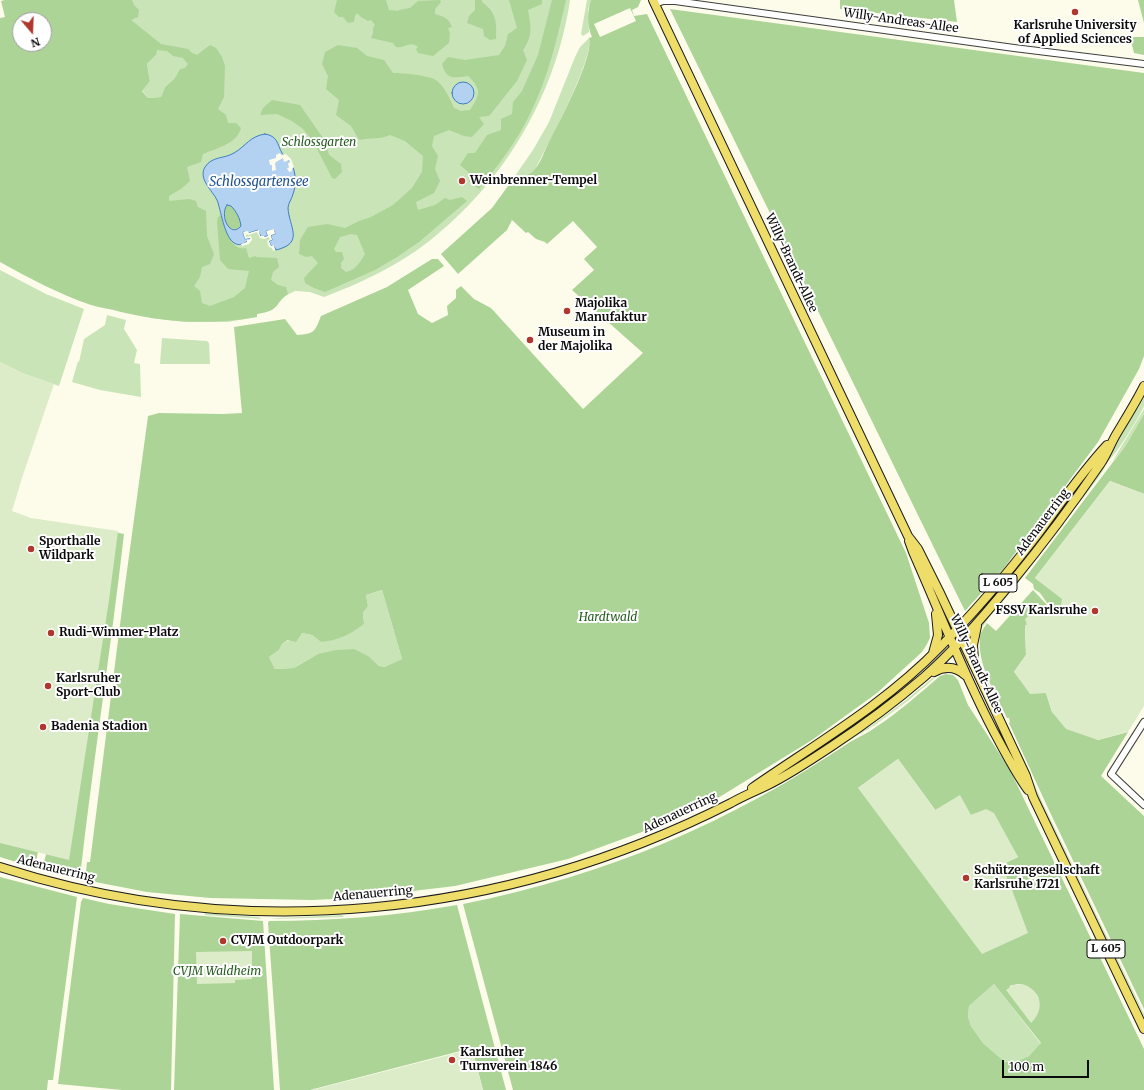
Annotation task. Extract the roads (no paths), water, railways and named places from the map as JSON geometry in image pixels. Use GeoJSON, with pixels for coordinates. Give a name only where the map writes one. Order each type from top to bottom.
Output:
{"type":"FeatureCollection","features":[{"type":"Feature","properties":{"kind":"main road","name":"Willy-Brandt-Allee"},"geometry":{"type":"LineString","coordinates":[[654,2],[908,536],[918,550],[962,640],[1026,776],[1033,797],[1144,1029]]}},
{"type":"Feature","properties":{"kind":"main road","name":"Adenauerring"},"geometry":{"type":"LineString","coordinates":[[0,867],[36,878],[111,895],[189,906],[266,911],[324,911],[370,908],[452,897],[485,890],[552,874],[602,858],[652,839],[690,823],[770,784],[822,753],[866,723],[926,675],[954,649],[980,620],[1055,527],[1102,461],[1144,386]]}},
{"type":"Feature","properties":{"kind":"main road","name":"Adenauerring"},"geometry":{"type":"LineString","coordinates":[[735,801],[852,721],[901,684],[932,656],[957,630],[1012,567],[1079,478],[1115,437]]}},
{"type":"Feature","properties":{"kind":"main road","name":"Willy-Brandt-Allee"},"geometry":{"type":"LineString","coordinates":[[908,536],[912,552],[966,675],[1019,777],[1033,797]]}},
{"type":"Feature","properties":{"kind":"main road"},"geometry":{"type":"LineString","coordinates":[[932,656],[938,635],[935,605]]}},
{"type":"Feature","properties":{"kind":"main road"},"geometry":{"type":"LineString","coordinates":[[975,669],[973,643],[980,620]]}},
{"type":"Feature","properties":{"kind":"main road"},"geometry":{"type":"LineString","coordinates":[[926,675],[942,668],[950,667],[961,671],[966,675]]}},
{"type":"Feature","properties":{"kind":"street","name":"Willy-Andreas-Allee"},"geometry":{"type":"LineString","coordinates":[[654,2],[675,1],[1014,48],[1144,64]]}},
{"type":"Feature","properties":{"kind":"street"},"geometry":{"type":"LineString","coordinates":[[1144,722],[1111,774],[1144,806]]}},
{"type":"Feature","properties":{"kind":"water"},"geometry":{"type":"Polygon","coordinates":[[[463,82],[471,85],[474,93],[471,101],[463,104],[455,101],[452,93],[455,85],[463,82]]]}},
{"type":"Feature","properties":{"kind":"water","name":"Schlossgartensee"},"geometry":{"type":"Polygon","coordinates":[[[260,135],[269,135],[275,139],[282,154],[291,162],[295,176],[294,190],[288,208],[293,239],[285,247],[276,250],[274,246],[271,246],[269,241],[272,240],[271,235],[275,234],[274,230],[266,231],[268,236],[261,237],[258,230],[249,233],[243,232],[245,239],[250,239],[242,244],[235,244],[230,239],[223,223],[217,200],[206,184],[203,176],[203,171],[208,163],[215,159],[234,153],[252,139],[260,135]],[[227,205],[224,214],[227,224],[233,230],[241,226],[238,215],[231,206],[227,205]]]}},
{"type":"Feature","properties":{"kind":"place","name":"Karlsruhe University of Applied Sciences"},"geometry":{"type":"Point","coordinates":[1075,12]}},
{"type":"Feature","properties":{"kind":"place","name":"Weinbrenner-Tempel"},"geometry":{"type":"Point","coordinates":[462,181]}},
{"type":"Feature","properties":{"kind":"place","name":"Majolika Manufaktur"},"geometry":{"type":"Point","coordinates":[567,311]}},
{"type":"Feature","properties":{"kind":"place","name":"Museum in der Majolika"},"geometry":{"type":"Point","coordinates":[530,340]}},
{"type":"Feature","properties":{"kind":"place","name":"Sporthalle Wildpark"},"geometry":{"type":"Point","coordinates":[31,549]}},
{"type":"Feature","properties":{"kind":"place","name":"FSSV Karlsruhe"},"geometry":{"type":"Point","coordinates":[1095,611]}},
{"type":"Feature","properties":{"kind":"place","name":"Rudi-Wimmer-Platz"},"geometry":{"type":"Point","coordinates":[51,633]}},
{"type":"Feature","properties":{"kind":"place","name":"Karlsruher Sport-Club"},"geometry":{"type":"Point","coordinates":[48,686]}},
{"type":"Feature","properties":{"kind":"place","name":"Badenia Stadion"},"geometry":{"type":"Point","coordinates":[43,727]}},
{"type":"Feature","properties":{"kind":"place","name":"Schützengesellschaft Karlsruhe 1721"},"geometry":{"type":"Point","coordinates":[966,878]}},
{"type":"Feature","properties":{"kind":"place","name":"CVJM Outdoorpark"},"geometry":{"type":"Point","coordinates":[223,941]}},
{"type":"Feature","properties":{"kind":"place","name":"Karlsruher Turnverein 1846"},"geometry":{"type":"Point","coordinates":[452,1060]}},
{"type":"Feature","properties":{"kind":"park label","name":"Schlossgarten"},"geometry":{"type":"Point","coordinates":[319,143]}},
{"type":"Feature","properties":{"kind":"park label","name":"Hardtwald"},"geometry":{"type":"Point","coordinates":[608,618]}},
{"type":"Feature","properties":{"kind":"park label","name":"CVJM Waldheim"},"geometry":{"type":"Point","coordinates":[217,972]}}]}
